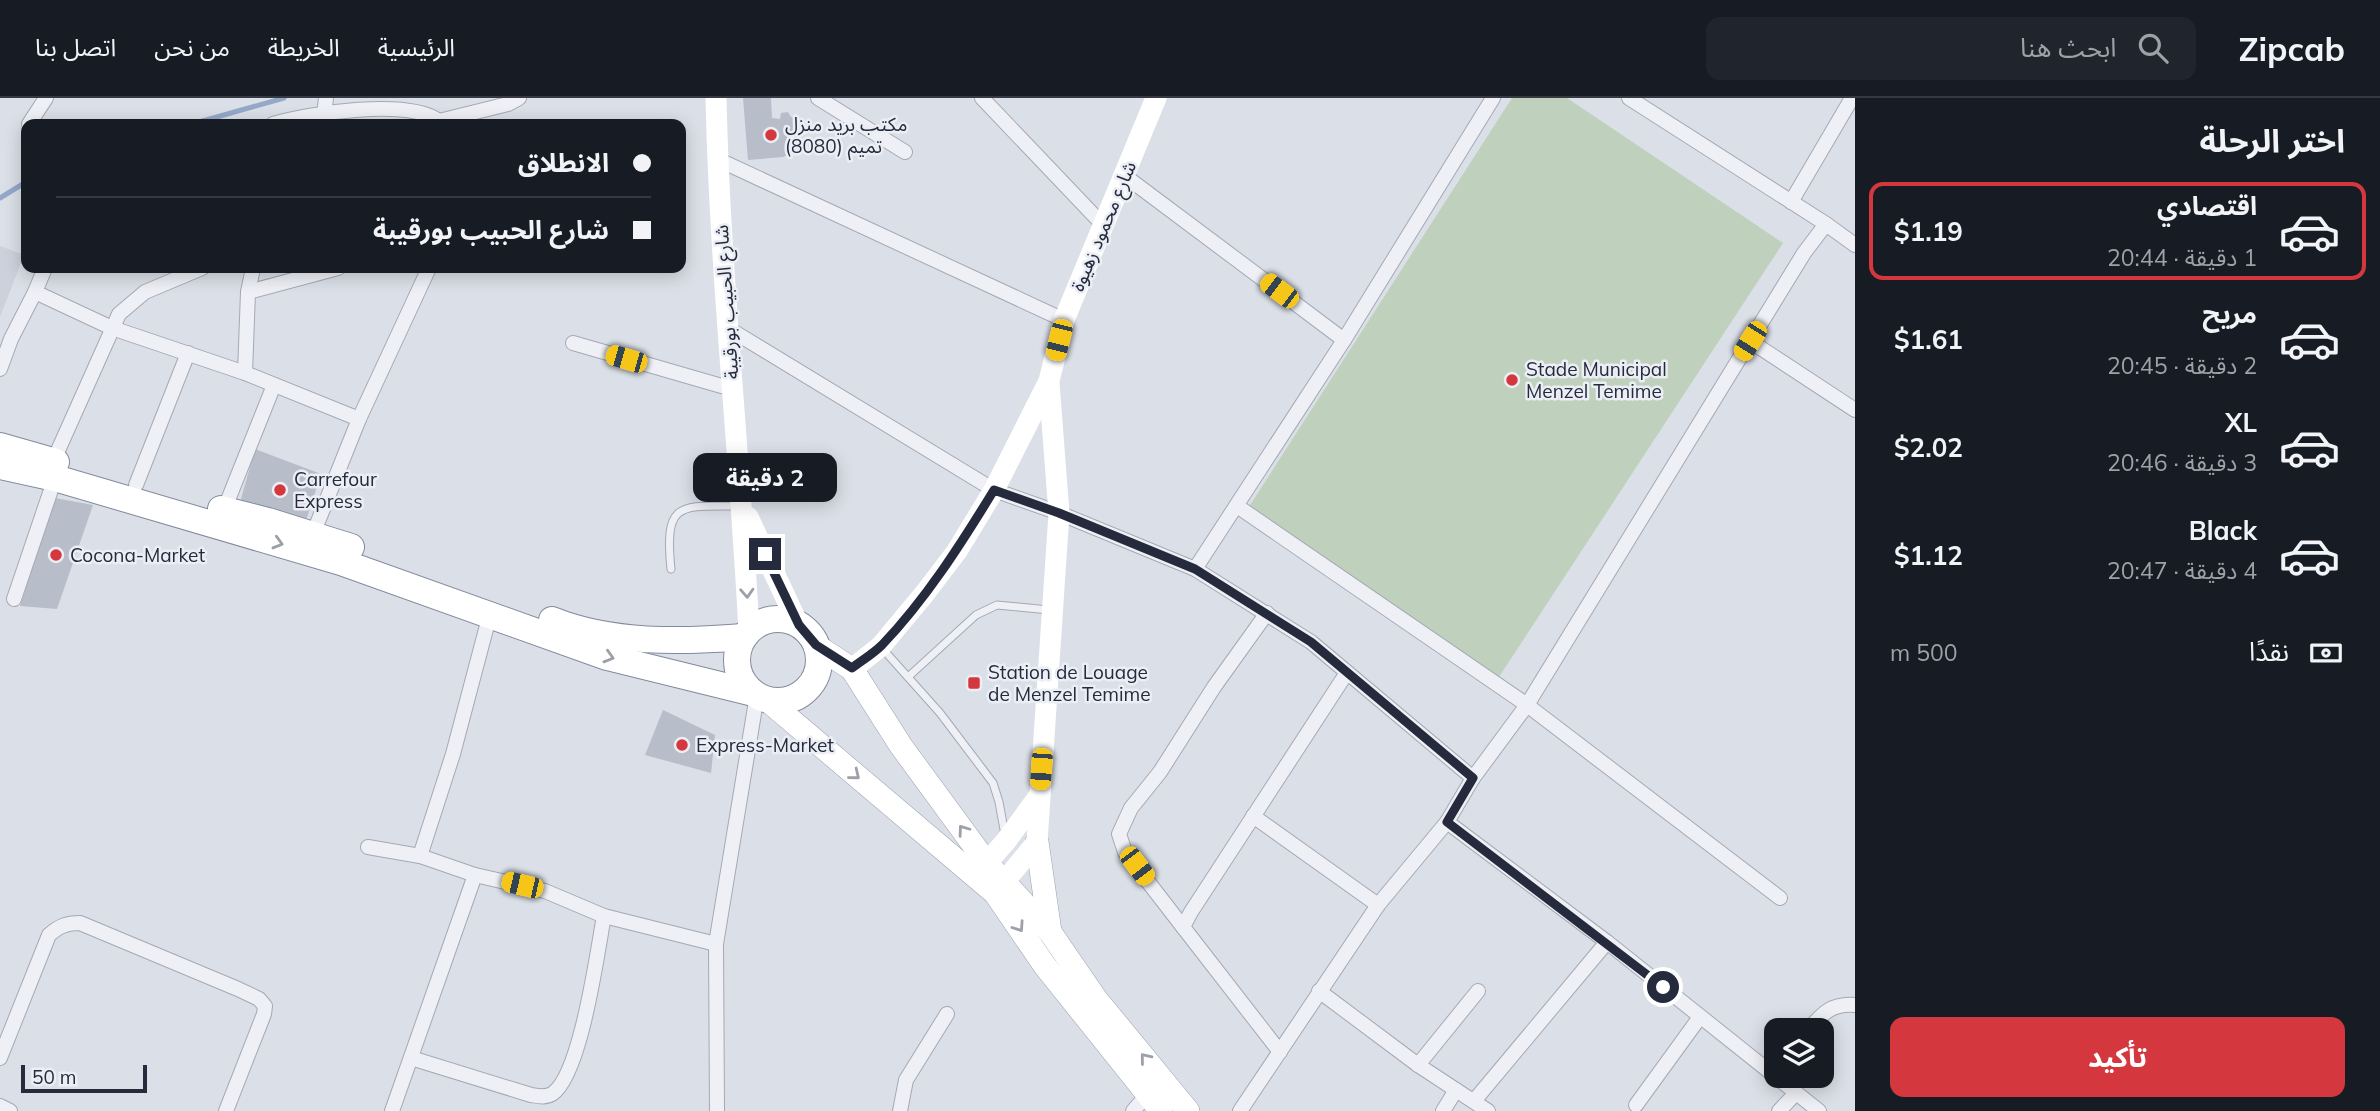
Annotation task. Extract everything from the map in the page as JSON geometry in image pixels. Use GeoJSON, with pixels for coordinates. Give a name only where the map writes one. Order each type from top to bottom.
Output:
{"type":"FeatureCollection","features":[{"type":"Feature","properties":{"kind":"highway"},"geometry":{"type":"LineString","coordinates":[[0,446],[52,472],[341,562],[607,657],[759,696],[779,701],[792,699],[803,693],[818,671],[818,657],[807,635],[782,620],[756,626],[747,634],[737,661],[745,684],[759,696]]}},
{"type":"Feature","properties":{"kind":"highway"},"geometry":{"type":"LineString","coordinates":[[0,466],[136,485],[313,534],[476,590],[563,625],[653,639],[694,640],[747,634]]}},
{"type":"Feature","properties":{"kind":"main road","name":"شارع الحبيب بورقيبة"},"geometry":{"type":"LineString","coordinates":[[716,98],[726,327],[742,506],[747,634]]}},
{"type":"Feature","properties":{"kind":"main road","name":"شارع محمود زهيوة"},"geometry":{"type":"LineString","coordinates":[[852,668],[881,646],[957,551],[994,490],[1049,381],[1064,320],[1125,176],[1152,100]]}},
{"type":"Feature","properties":{"kind":"main road"},"geometry":{"type":"LineString","coordinates":[[1049,381],[1059,513],[1037,842],[1050,932]]}},
{"type":"Feature","properties":{"kind":"main road","name":"شارع الحبيب بورقيبة"},"geometry":{"type":"LineString","coordinates":[[742,506],[807,635]]}},
{"type":"Feature","properties":{"kind":"main road"},"geometry":{"type":"LineString","coordinates":[[807,635],[852,668],[981,868]]}},
{"type":"Feature","properties":{"kind":"main road"},"geometry":{"type":"LineString","coordinates":[[759,696],[981,868],[1050,932],[1096,999],[1188,1111]]}},
{"type":"Feature","properties":{"kind":"main road"},"geometry":{"type":"LineString","coordinates":[[981,868],[1006,841],[1039,796]]}},
{"type":"Feature","properties":{"kind":"main road"},"geometry":{"type":"LineString","coordinates":[[1000,888],[1037,842]]}},
{"type":"Feature","properties":{"kind":"main road"},"geometry":{"type":"LineString","coordinates":[[1000,888],[1045,966],[1147,1105]]}},
{"type":"Feature","properties":{"kind":"street"},"geometry":{"type":"LineString","coordinates":[[32,119],[46,98]]}},
{"type":"Feature","properties":{"kind":"street"},"geometry":{"type":"LineString","coordinates":[[454,119],[508,104],[519,98]]}},
{"type":"Feature","properties":{"kind":"street"},"geometry":{"type":"LineString","coordinates":[[818,98],[905,152]]}},
{"type":"Feature","properties":{"kind":"street"},"geometry":{"type":"LineString","coordinates":[[982,98],[1104,226]]}},
{"type":"Feature","properties":{"kind":"street"},"geometry":{"type":"LineString","coordinates":[[1195,569],[1344,340],[1493,98]]}},
{"type":"Feature","properties":{"kind":"street"},"geometry":{"type":"LineString","coordinates":[[1629,98],[1855,245]]}},
{"type":"Feature","properties":{"kind":"street"},"geometry":{"type":"LineString","coordinates":[[1791,202],[1852,98]]}},
{"type":"Feature","properties":{"kind":"street"},"geometry":{"type":"LineString","coordinates":[[290,119],[325,109],[410,109],[431,114],[436,119]]}},
{"type":"Feature","properties":{"kind":"street"},"geometry":{"type":"LineString","coordinates":[[717,159],[1064,320]]}},
{"type":"Feature","properties":{"kind":"street"},"geometry":{"type":"LineString","coordinates":[[1125,176],[1344,340]]}},
{"type":"Feature","properties":{"kind":"street"},"geometry":{"type":"LineString","coordinates":[[1240,1111],[1377,905],[1447,822],[1473,778],[1527,705],[1804,253],[1826,224]]}},
{"type":"Feature","properties":{"kind":"street"},"geometry":{"type":"LineString","coordinates":[[0,369],[11,339],[43,273]]}},
{"type":"Feature","properties":{"kind":"street"},"geometry":{"type":"LineString","coordinates":[[14,599],[52,472],[119,314],[145,292],[185,273]]}},
{"type":"Feature","properties":{"kind":"street"},"geometry":{"type":"LineString","coordinates":[[245,373],[248,292],[252,273]]}},
{"type":"Feature","properties":{"kind":"street"},"geometry":{"type":"LineString","coordinates":[[248,292],[319,273]]}},
{"type":"Feature","properties":{"kind":"street"},"geometry":{"type":"LineString","coordinates":[[313,534],[359,419],[427,273]]}},
{"type":"Feature","properties":{"kind":"street"},"geometry":{"type":"LineString","coordinates":[[35,292],[112,328],[245,373],[359,419]]}},
{"type":"Feature","properties":{"kind":"street"},"geometry":{"type":"LineString","coordinates":[[726,327],[994,490],[1059,513],[1195,569],[1311,642],[1473,778]]}},
{"type":"Feature","properties":{"kind":"street"},"geometry":{"type":"LineString","coordinates":[[1750,341],[1855,410]]}},
{"type":"Feature","properties":{"kind":"street"},"geometry":{"type":"LineString","coordinates":[[573,343],[732,389]]}},
{"type":"Feature","properties":{"kind":"street"},"geometry":{"type":"LineString","coordinates":[[136,485],[188,353]]}},
{"type":"Feature","properties":{"kind":"street"},"geometry":{"type":"LineString","coordinates":[[224,510],[274,385]]}},
{"type":"Feature","properties":{"kind":"street"},"geometry":{"type":"LineString","coordinates":[[1237,506],[1527,705],[1780,898]]}},
{"type":"Feature","properties":{"kind":"street"},"geometry":{"type":"LineString","coordinates":[[1267,613],[1214,687],[1160,772],[1132,808],[1119,834],[1125,852],[1280,1052]]}},
{"type":"Feature","properties":{"kind":"street"},"geometry":{"type":"LineString","coordinates":[[420,856],[453,754],[490,614]]}},
{"type":"Feature","properties":{"kind":"street"},"geometry":{"type":"LineString","coordinates":[[1183,927],[1346,674]]}},
{"type":"Feature","properties":{"kind":"street"},"geometry":{"type":"LineString","coordinates":[[717,1111],[716,944],[759,696]]}},
{"type":"Feature","properties":{"kind":"street"},"geometry":{"type":"LineString","coordinates":[[1253,816],[1377,905]]}},
{"type":"Feature","properties":{"kind":"street"},"geometry":{"type":"LineString","coordinates":[[1447,822],[1607,942],[1700,1017],[1764,1063]]}},
{"type":"Feature","properties":{"kind":"street"},"geometry":{"type":"LineString","coordinates":[[368,846],[420,856],[475,875],[545,891],[604,916],[716,944]]}},
{"type":"Feature","properties":{"kind":"street"},"geometry":{"type":"LineString","coordinates":[[392,1111],[475,875]]}},
{"type":"Feature","properties":{"kind":"street"},"geometry":{"type":"LineString","coordinates":[[411,1058],[531,1095],[545,1097],[554,1093],[580,1043],[604,916]]}},
{"type":"Feature","properties":{"kind":"street"},"geometry":{"type":"LineString","coordinates":[[0,1058],[49,935],[58,927],[80,923],[237,989],[259,999],[265,1006],[226,1111]]}},
{"type":"Feature","properties":{"kind":"street"},"geometry":{"type":"LineString","coordinates":[[1474,1101],[1607,942]]}},
{"type":"Feature","properties":{"kind":"street"},"geometry":{"type":"LineString","coordinates":[[1319,991],[1418,1065],[1488,1111]]}},
{"type":"Feature","properties":{"kind":"street"},"geometry":{"type":"LineString","coordinates":[[1418,1065],[1478,991]]}},
{"type":"Feature","properties":{"kind":"street"},"geometry":{"type":"LineString","coordinates":[[1819,1018],[1829,1008],[1843,1004],[1855,1005]]}},
{"type":"Feature","properties":{"kind":"street"},"geometry":{"type":"LineString","coordinates":[[900,1111],[906,1080],[947,1014]]}},
{"type":"Feature","properties":{"kind":"street"},"geometry":{"type":"LineString","coordinates":[[1636,1105],[1700,1017]]}},
{"type":"Feature","properties":{"kind":"street"},"geometry":{"type":"LineString","coordinates":[[1791,1088],[1819,1111]]}},
{"type":"Feature","properties":{"kind":"street"},"geometry":{"type":"LineString","coordinates":[[1443,1111],[1456,1090]]}},
{"type":"Feature","properties":{"kind":"street"},"geometry":{"type":"LineString","coordinates":[[1779,1111],[1796,1093]]}},
{"type":"Feature","properties":{"kind":"street"},"geometry":{"type":"LineString","coordinates":[[0,1106],[10,1111]]}},
{"type":"Feature","properties":{"kind":"lane"},"geometry":{"type":"LineString","coordinates":[[671,569],[668,537],[677,514],[688,506],[742,506]]}},
{"type":"Feature","properties":{"kind":"lane"},"geometry":{"type":"LineString","coordinates":[[908,677],[976,615],[997,605],[1053,610]]}},
{"type":"Feature","properties":{"kind":"lane"},"geometry":{"type":"LineString","coordinates":[[881,646],[940,713],[993,783],[1006,841]]}},
{"type":"Feature","properties":{"kind":"shaded area"},"geometry":{"type":"Polygon","coordinates":[[[0,246],[21,254],[21,263],[0,317],[0,246]]]}},
{"type":"Feature","properties":{"kind":"green space","name":"Stade Municipal Menzel Temime"},"geometry":{"type":"Polygon","coordinates":[[[1512,98],[1567,98],[1783,243],[1495,683],[1243,516],[1512,98]]]}},
{"type":"Feature","properties":{"kind":"building","name":"مكتب بريد منزل تميم (8080)"},"geometry":{"type":"Polygon","coordinates":[[[743,98],[771,98],[772,118],[780,119],[781,113],[788,112],[791,117],[798,116],[796,151],[783,157],[748,160],[743,98]]]}},
{"type":"Feature","properties":{"kind":"building","name":"Carrefour Express"},"geometry":{"type":"Polygon","coordinates":[[[255,449],[321,474],[304,527],[239,506],[255,449]]]}},
{"type":"Feature","properties":{"kind":"building","name":"Cocona-Market"},"geometry":{"type":"Polygon","coordinates":[[[55,498],[93,505],[57,609],[20,606],[55,498]]]}},
{"type":"Feature","properties":{"kind":"building","name":"Express-Market"},"geometry":{"type":"Polygon","coordinates":[[[663,710],[715,735],[711,773],[645,755],[663,710]]]}},
{"type":"Feature","properties":{"kind":"waterway"},"geometry":{"type":"LineString","coordinates":[[210,119],[284,98]]}},
{"type":"Feature","properties":{"kind":"waterway"},"geometry":{"type":"LineString","coordinates":[[0,198],[21,185]]}},
{"type":"Feature","properties":{"kind":"place","name":"مكتب بريد منزل تميم (8080)"},"geometry":{"type":"Point","coordinates":[771,135]}},
{"type":"Feature","properties":{"kind":"place","name":"Stade Municipal Menzel Temime"},"geometry":{"type":"Point","coordinates":[1512,380]}},
{"type":"Feature","properties":{"kind":"place","name":"Carrefour Express"},"geometry":{"type":"Point","coordinates":[280,490]}},
{"type":"Feature","properties":{"kind":"place","name":"Cocona-Market"},"geometry":{"type":"Point","coordinates":[56,555]}},
{"type":"Feature","properties":{"kind":"place","name":"Station de Louage de Menzel Temime"},"geometry":{"type":"Point","coordinates":[974,683]}},
{"type":"Feature","properties":{"kind":"place","name":"Express-Market"},"geometry":{"type":"Point","coordinates":[682,745]}},
{"type":"Feature","properties":{"kind":"route"},"geometry":{"type":"LineString","coordinates":[[765,554],[799,625],[816,645],[852,668],[881,646],[925,593],[957,551],[994,490],[1059,513],[1195,569],[1311,642],[1473,778],[1447,822],[1663,987]]}}]}
